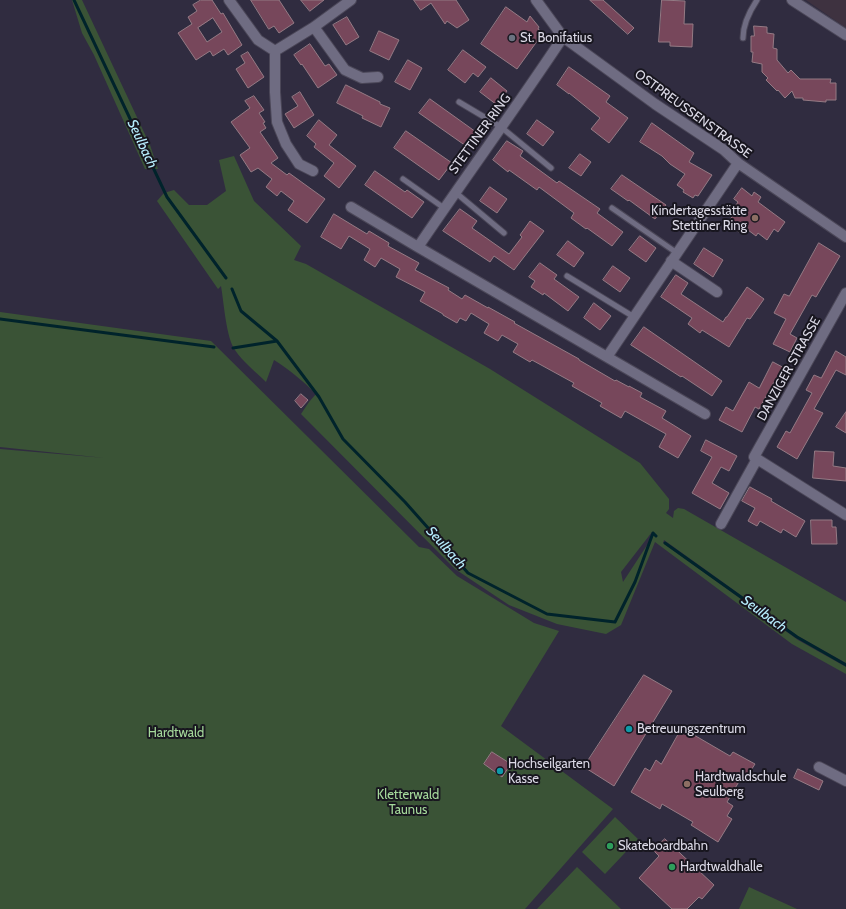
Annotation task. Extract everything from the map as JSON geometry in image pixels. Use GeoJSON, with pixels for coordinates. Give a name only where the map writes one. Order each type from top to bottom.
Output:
{"type":"FeatureCollection","features":[{"type":"Feature","properties":{"kind":"street"},"geometry":{"type":"LineString","coordinates":[[229,0],[258,40],[275,51]]}},
{"type":"Feature","properties":{"kind":"street","name":"OSTPREUSSENSTRASSE"},"geometry":{"type":"LineString","coordinates":[[536,0],[563,37],[647,98],[724,150],[738,163],[846,237]]}},
{"type":"Feature","properties":{"kind":"street"},"geometry":{"type":"LineString","coordinates":[[792,0],[846,35]]}},
{"type":"Feature","properties":{"kind":"street"},"geometry":{"type":"LineString","coordinates":[[275,51],[314,27],[348,1]]}},
{"type":"Feature","properties":{"kind":"street"},"geometry":{"type":"LineString","coordinates":[[314,27],[345,70],[362,78],[378,77]]}},
{"type":"Feature","properties":{"kind":"street","name":"STETTINER RING"},"geometry":{"type":"LineString","coordinates":[[418,247],[454,192],[520,101],[563,37]]}},
{"type":"Feature","properties":{"kind":"street"},"geometry":{"type":"LineString","coordinates":[[275,51],[277,122],[286,144],[299,164],[313,171]]}},
{"type":"Feature","properties":{"kind":"street"},"geometry":{"type":"LineString","coordinates":[[607,357],[738,163]]}},
{"type":"Feature","properties":{"kind":"street"},"geometry":{"type":"LineString","coordinates":[[351,207],[705,414]]}},
{"type":"Feature","properties":{"kind":"street"},"geometry":{"type":"LineString","coordinates":[[674,257],[717,292]]}},
{"type":"Feature","properties":{"kind":"street","name":"DANZIGER STRASSE"},"geometry":{"type":"LineString","coordinates":[[721,524],[755,458],[846,293]]}},
{"type":"Feature","properties":{"kind":"street"},"geometry":{"type":"LineString","coordinates":[[755,458],[846,514]]}},
{"type":"Feature","properties":{"kind":"street"},"geometry":{"type":"LineString","coordinates":[[819,767],[846,781]]}},
{"type":"Feature","properties":{"kind":"lane"},"geometry":{"type":"LineString","coordinates":[[743,38],[743,30],[746,20],[757,0]]}},
{"type":"Feature","properties":{"kind":"lane"},"geometry":{"type":"LineString","coordinates":[[459,102],[501,127],[551,168]]}},
{"type":"Feature","properties":{"kind":"lane"},"geometry":{"type":"LineString","coordinates":[[403,180],[444,208]]}},
{"type":"Feature","properties":{"kind":"lane"},"geometry":{"type":"LineString","coordinates":[[454,192],[504,233]]}},
{"type":"Feature","properties":{"kind":"lane"},"geometry":{"type":"LineString","coordinates":[[612,208],[674,257]]}},
{"type":"Feature","properties":{"kind":"lane"},"geometry":{"type":"LineString","coordinates":[[567,276],[634,317]]}},
{"type":"Feature","properties":{"kind":"shaded area"},"geometry":{"type":"Polygon","coordinates":[[[806,0],[846,0],[846,28],[806,0]]]}},
{"type":"Feature","properties":{"kind":"green space"},"geometry":{"type":"Polygon","coordinates":[[[72,0],[82,0],[150,145],[158,169],[145,169],[94,55],[82,33],[72,0]]]}},
{"type":"Feature","properties":{"kind":"green space"},"geometry":{"type":"Polygon","coordinates":[[[234,156],[254,201],[301,246],[294,260],[306,264],[490,369],[640,463],[669,499],[669,509],[666,513],[673,518],[674,511],[678,508],[684,509],[846,602],[846,663],[798,636],[664,540],[663,543],[798,640],[846,667],[846,674],[792,644],[655,542],[621,625],[606,634],[557,624],[509,605],[455,569],[301,414],[316,394],[296,376],[274,360],[266,382],[235,350],[227,329],[221,286],[218,289],[157,201],[164,193],[174,190],[189,205],[207,205],[226,191],[219,160],[234,156]],[[652,532],[621,572],[623,582],[655,533],[652,532]]]}},
{"type":"Feature","properties":{"kind":"green space","name":"Hardtwald"},"geometry":{"type":"Polygon","coordinates":[[[0,312],[211,341],[419,547],[429,549],[457,576],[534,623],[559,631],[501,726],[613,809],[525,909],[0,909],[0,449],[105,458],[0,447],[0,312]]]}},
{"type":"Feature","properties":{"kind":"green space","name":"Skateboardbahn"},"geometry":{"type":"Polygon","coordinates":[[[615,817],[638,839],[605,874],[582,852],[615,817]]]}},
{"type":"Feature","properties":{"kind":"green space"},"geometry":{"type":"Polygon","coordinates":[[[577,867],[621,909],[537,909],[577,867]]]}},
{"type":"Feature","properties":{"kind":"green space"},"geometry":{"type":"Polygon","coordinates":[[[749,887],[797,909],[739,909],[749,887]]]}},
{"type":"Feature","properties":{"kind":"building"},"geometry":{"type":"Polygon","coordinates":[[[201,0],[212,0],[221,14],[223,13],[242,45],[228,55],[224,49],[213,56],[210,51],[196,60],[178,33],[192,24],[188,17],[197,11],[193,5],[201,0]],[[213,18],[198,28],[207,42],[222,32],[213,18]]]}},
{"type":"Feature","properties":{"kind":"building"},"geometry":{"type":"Polygon","coordinates":[[[251,0],[279,0],[294,23],[279,33],[274,26],[269,29],[251,0]]]}},
{"type":"Feature","properties":{"kind":"building"},"geometry":{"type":"Polygon","coordinates":[[[301,0],[324,0],[310,11],[301,0]]]}},
{"type":"Feature","properties":{"kind":"building"},"geometry":{"type":"Polygon","coordinates":[[[414,0],[456,0],[469,20],[457,28],[447,21],[445,24],[431,3],[421,10],[414,0]]]}},
{"type":"Feature","properties":{"kind":"building"},"geometry":{"type":"Polygon","coordinates":[[[590,0],[603,0],[634,28],[628,34],[590,0]]]}},
{"type":"Feature","properties":{"kind":"building"},"geometry":{"type":"Polygon","coordinates":[[[662,0],[685,1],[684,24],[693,24],[692,47],[670,46],[670,42],[659,42],[662,0]]]}},
{"type":"Feature","properties":{"kind":"building","name":"St. Bonifatius"},"geometry":{"type":"Polygon","coordinates":[[[506,7],[527,22],[530,16],[539,27],[538,29],[543,33],[517,69],[481,44],[506,7]]]}},
{"type":"Feature","properties":{"kind":"building"},"geometry":{"type":"Polygon","coordinates":[[[347,17],[359,37],[346,45],[333,25],[347,17]]]}},
{"type":"Feature","properties":{"kind":"building"},"geometry":{"type":"Polygon","coordinates":[[[754,26],[767,27],[767,33],[774,34],[773,48],[777,49],[777,60],[788,73],[791,70],[800,79],[831,79],[830,83],[836,83],[836,100],[826,100],[826,102],[803,100],[803,98],[795,98],[792,91],[785,98],[778,90],[777,91],[766,80],[768,78],[762,72],[762,64],[752,62],[753,52],[751,52],[751,36],[754,36],[754,26]]]}},
{"type":"Feature","properties":{"kind":"building"},"geometry":{"type":"Polygon","coordinates":[[[379,31],[399,40],[389,60],[370,51],[379,31]]]}},
{"type":"Feature","properties":{"kind":"building"},"geometry":{"type":"Polygon","coordinates":[[[310,44],[325,66],[329,64],[337,75],[318,88],[294,55],[310,44]]]}},
{"type":"Feature","properties":{"kind":"building"},"geometry":{"type":"Polygon","coordinates":[[[463,50],[486,67],[478,77],[473,73],[465,83],[448,70],[463,50]]]}},
{"type":"Feature","properties":{"kind":"building"},"geometry":{"type":"Polygon","coordinates":[[[248,52],[264,77],[248,88],[236,69],[245,63],[241,56],[248,52]]]}},
{"type":"Feature","properties":{"kind":"building"},"geometry":{"type":"Polygon","coordinates":[[[408,60],[422,68],[410,90],[395,82],[408,60]]]}},
{"type":"Feature","properties":{"kind":"building"},"geometry":{"type":"Polygon","coordinates":[[[569,67],[610,96],[606,102],[628,118],[609,143],[591,129],[600,118],[557,85],[569,67]]]}},
{"type":"Feature","properties":{"kind":"building"},"geometry":{"type":"Polygon","coordinates":[[[491,78],[507,91],[497,105],[480,92],[491,78]]]}},
{"type":"Feature","properties":{"kind":"building"},"geometry":{"type":"Polygon","coordinates":[[[346,85],[390,108],[381,127],[337,103],[346,85]]]}},
{"type":"Feature","properties":{"kind":"building"},"geometry":{"type":"Polygon","coordinates":[[[300,92],[314,115],[294,128],[285,114],[298,106],[292,97],[300,92]]]}},
{"type":"Feature","properties":{"kind":"building"},"geometry":{"type":"Polygon","coordinates":[[[254,96],[264,110],[259,113],[265,122],[263,123],[266,128],[260,132],[278,158],[271,163],[287,175],[289,173],[325,199],[307,223],[288,210],[294,201],[281,191],[277,196],[266,187],[272,179],[258,168],[251,172],[240,155],[250,148],[231,122],[250,108],[245,101],[254,96]]]}},
{"type":"Feature","properties":{"kind":"building"},"geometry":{"type":"Polygon","coordinates":[[[430,99],[476,132],[466,146],[419,113],[430,99]]]}},
{"type":"Feature","properties":{"kind":"building"},"geometry":{"type":"Polygon","coordinates":[[[319,120],[337,135],[329,145],[356,166],[339,188],[324,176],[334,163],[314,147],[316,144],[307,136],[319,120]]]}},
{"type":"Feature","properties":{"kind":"building"},"geometry":{"type":"Polygon","coordinates":[[[537,120],[554,132],[543,146],[527,134],[537,120]]]}},
{"type":"Feature","properties":{"kind":"building"},"geometry":{"type":"Polygon","coordinates":[[[652,123],[694,153],[689,162],[712,175],[698,196],[695,195],[693,198],[683,192],[684,190],[677,185],[685,174],[670,164],[662,156],[640,142],[652,123]]]}},
{"type":"Feature","properties":{"kind":"building"},"geometry":{"type":"Polygon","coordinates":[[[406,131],[452,163],[439,180],[394,148],[406,131]]]}},
{"type":"Feature","properties":{"kind":"building"},"geometry":{"type":"Polygon","coordinates":[[[507,141],[523,151],[520,156],[557,183],[559,181],[600,209],[597,213],[623,232],[612,246],[571,218],[574,213],[539,187],[537,190],[509,170],[508,172],[493,160],[507,141]]]}},
{"type":"Feature","properties":{"kind":"building"},"geometry":{"type":"Polygon","coordinates":[[[580,154],[591,162],[581,176],[569,168],[580,154]]]}},
{"type":"Feature","properties":{"kind":"building"},"geometry":{"type":"Polygon","coordinates":[[[375,171],[405,192],[407,190],[424,202],[412,218],[365,185],[375,171]]]}},
{"type":"Feature","properties":{"kind":"building"},"geometry":{"type":"Polygon","coordinates":[[[622,175],[666,205],[655,219],[611,189],[622,175]]]}},
{"type":"Feature","properties":{"kind":"building"},"geometry":{"type":"Polygon","coordinates":[[[490,187],[507,199],[497,213],[480,201],[490,187]]]}},
{"type":"Feature","properties":{"kind":"building","name":"Kindertagesstätte Stettiner Ring"},"geometry":{"type":"Polygon","coordinates":[[[742,188],[752,196],[754,192],[761,197],[758,202],[785,222],[778,232],[774,229],[767,240],[758,233],[756,236],[748,230],[746,233],[741,229],[739,232],[727,223],[735,213],[732,211],[738,202],[734,199],[742,188]]]}},
{"type":"Feature","properties":{"kind":"building"},"geometry":{"type":"Polygon","coordinates":[[[460,209],[477,221],[472,228],[509,254],[522,237],[520,235],[530,221],[544,231],[514,270],[494,256],[490,262],[443,231],[460,209]]]}},
{"type":"Feature","properties":{"kind":"building"},"geometry":{"type":"Polygon","coordinates":[[[334,214],[367,234],[369,231],[389,243],[388,246],[419,263],[415,270],[449,288],[448,290],[462,299],[465,295],[488,307],[615,381],[616,380],[642,393],[640,397],[666,411],[662,418],[691,436],[678,458],[659,447],[666,434],[625,411],[621,418],[600,406],[602,403],[572,386],[574,383],[532,360],[530,362],[513,352],[518,344],[502,335],[498,341],[484,333],[489,324],[471,313],[466,321],[460,318],[457,323],[420,301],[425,292],[396,277],[400,269],[381,258],[375,267],[364,260],[370,249],[349,236],[341,249],[321,237],[334,214]]]}},
{"type":"Feature","properties":{"kind":"building"},"geometry":{"type":"Polygon","coordinates":[[[640,236],[656,248],[646,262],[629,250],[640,236]]]}},
{"type":"Feature","properties":{"kind":"building"},"geometry":{"type":"Polygon","coordinates":[[[568,241],[584,253],[574,267],[557,255],[568,241]]]}},
{"type":"Feature","properties":{"kind":"building"},"geometry":{"type":"Polygon","coordinates":[[[819,243],[840,256],[816,297],[812,295],[790,334],[797,338],[790,352],[773,344],[786,319],[774,313],[784,294],[789,296],[819,243]]]}},
{"type":"Feature","properties":{"kind":"building"},"geometry":{"type":"Polygon","coordinates":[[[704,248],[723,260],[713,277],[694,264],[704,248]]]}},
{"type":"Feature","properties":{"kind":"building"},"geometry":{"type":"Polygon","coordinates":[[[540,263],[557,275],[554,279],[579,297],[568,311],[544,293],[543,295],[531,287],[535,281],[529,277],[540,263]]]}},
{"type":"Feature","properties":{"kind":"building"},"geometry":{"type":"Polygon","coordinates":[[[613,266],[630,278],[620,292],[603,280],[613,266]]]}},
{"type":"Feature","properties":{"kind":"building"},"geometry":{"type":"Polygon","coordinates":[[[676,275],[688,283],[681,294],[723,322],[747,287],[764,299],[750,319],[747,318],[729,347],[702,330],[700,333],[688,324],[692,318],[661,297],[676,275]]]}},
{"type":"Feature","properties":{"kind":"building"},"geometry":{"type":"Polygon","coordinates":[[[594,303],[611,316],[600,330],[584,318],[594,303]]]}},
{"type":"Feature","properties":{"kind":"building"},"geometry":{"type":"Polygon","coordinates":[[[644,327],[722,381],[712,396],[631,345],[644,327]]]}},
{"type":"Feature","properties":{"kind":"building"},"geometry":{"type":"Polygon","coordinates":[[[836,351],[846,357],[846,375],[836,370],[814,409],[823,413],[797,459],[777,447],[786,431],[790,433],[812,393],[806,390],[814,375],[821,378],[836,351]]]}},
{"type":"Feature","properties":{"kind":"building"},"geometry":{"type":"Polygon","coordinates":[[[773,362],[788,370],[780,385],[774,382],[759,409],[755,407],[742,432],[719,420],[726,407],[733,411],[749,382],[759,388],[773,362]]]}},
{"type":"Feature","properties":{"kind":"building"},"geometry":{"type":"Polygon","coordinates":[[[301,394],[308,400],[301,408],[295,401],[301,394]]]}},
{"type":"Feature","properties":{"kind":"building"},"geometry":{"type":"Polygon","coordinates":[[[846,412],[846,433],[836,427],[846,412]]]}},
{"type":"Feature","properties":{"kind":"building"},"geometry":{"type":"Polygon","coordinates":[[[706,440],[737,456],[729,471],[721,467],[712,483],[729,493],[720,509],[692,493],[712,457],[701,451],[706,440]]]}},
{"type":"Feature","properties":{"kind":"building"},"geometry":{"type":"Polygon","coordinates":[[[815,451],[834,452],[833,466],[846,468],[846,481],[813,478],[815,451]]]}},
{"type":"Feature","properties":{"kind":"building"},"geometry":{"type":"Polygon","coordinates":[[[750,487],[772,499],[771,501],[805,521],[796,537],[783,529],[781,533],[760,521],[757,526],[748,521],[755,508],[742,501],[750,487]]]}},
{"type":"Feature","properties":{"kind":"building"},"geometry":{"type":"Polygon","coordinates":[[[811,520],[832,520],[832,527],[836,527],[837,544],[812,544],[811,520]]]}},
{"type":"Feature","properties":{"kind":"building","name":"Betreuungszentrum"},"geometry":{"type":"Polygon","coordinates":[[[644,675],[672,691],[614,786],[584,767],[644,675]]]}},
{"type":"Feature","properties":{"kind":"building","name":"Hardtwaldschule Seulberg"},"geometry":{"type":"Polygon","coordinates":[[[682,728],[730,756],[733,752],[755,764],[748,775],[744,773],[727,802],[733,806],[727,816],[732,819],[718,842],[691,825],[693,822],[662,804],[660,809],[631,792],[645,768],[650,771],[656,760],[661,764],[682,728]]]}},
{"type":"Feature","properties":{"kind":"building","name":"Hochseilgarten Kasse"},"geometry":{"type":"Polygon","coordinates":[[[492,752],[511,764],[502,777],[484,764],[492,752]]]}},
{"type":"Feature","properties":{"kind":"building"},"geometry":{"type":"Polygon","coordinates":[[[798,769],[823,781],[819,790],[794,778],[798,769]]]}},
{"type":"Feature","properties":{"kind":"building","name":"Hardtwaldhalle"},"geometry":{"type":"Polygon","coordinates":[[[665,839],[714,885],[702,899],[699,897],[687,909],[672,909],[639,878],[659,856],[653,850],[665,839]]]}},
{"type":"Feature","properties":{"kind":"waterway","name":"Seulbach"},"geometry":{"type":"LineString","coordinates":[[74,0],[167,197],[226,278]]}},
{"type":"Feature","properties":{"kind":"waterway","name":"Seulbach"},"geometry":{"type":"LineString","coordinates":[[232,289],[241,311],[277,341],[319,397],[343,439],[405,502],[468,573],[547,614],[615,622],[635,582],[653,533],[656,536]]}},
{"type":"Feature","properties":{"kind":"waterway","name":"Seulbach"},"geometry":{"type":"LineString","coordinates":[[0,319],[214,347]]}},
{"type":"Feature","properties":{"kind":"waterway","name":"Seulbach"},"geometry":{"type":"LineString","coordinates":[[233,348],[277,341]]}},
{"type":"Feature","properties":{"kind":"waterway","name":"Seulbach"},"geometry":{"type":"LineString","coordinates":[[665,543],[797,637],[846,665]]}},
{"type":"Feature","properties":{"kind":"place","name":"St. Bonifatius"},"geometry":{"type":"Point","coordinates":[512,38]}},
{"type":"Feature","properties":{"kind":"place","name":"Kindertagesstätte Stettiner Ring"},"geometry":{"type":"Point","coordinates":[755,218]}},
{"type":"Feature","properties":{"kind":"place","name":"Betreuungszentrum"},"geometry":{"type":"Point","coordinates":[629,729]}},
{"type":"Feature","properties":{"kind":"place","name":"Hochseilgarten Kasse"},"geometry":{"type":"Point","coordinates":[500,771]}},
{"type":"Feature","properties":{"kind":"place","name":"Hardtwaldschule Seulberg"},"geometry":{"type":"Point","coordinates":[687,784]}},
{"type":"Feature","properties":{"kind":"place","name":"Skateboardbahn"},"geometry":{"type":"Point","coordinates":[610,846]}},
{"type":"Feature","properties":{"kind":"place","name":"Hardtwaldhalle"},"geometry":{"type":"Point","coordinates":[672,867]}},
{"type":"Feature","properties":{"kind":"park label","name":"Kletterwald Taunus"},"geometry":{"type":"Point","coordinates":[408,802]}}]}
